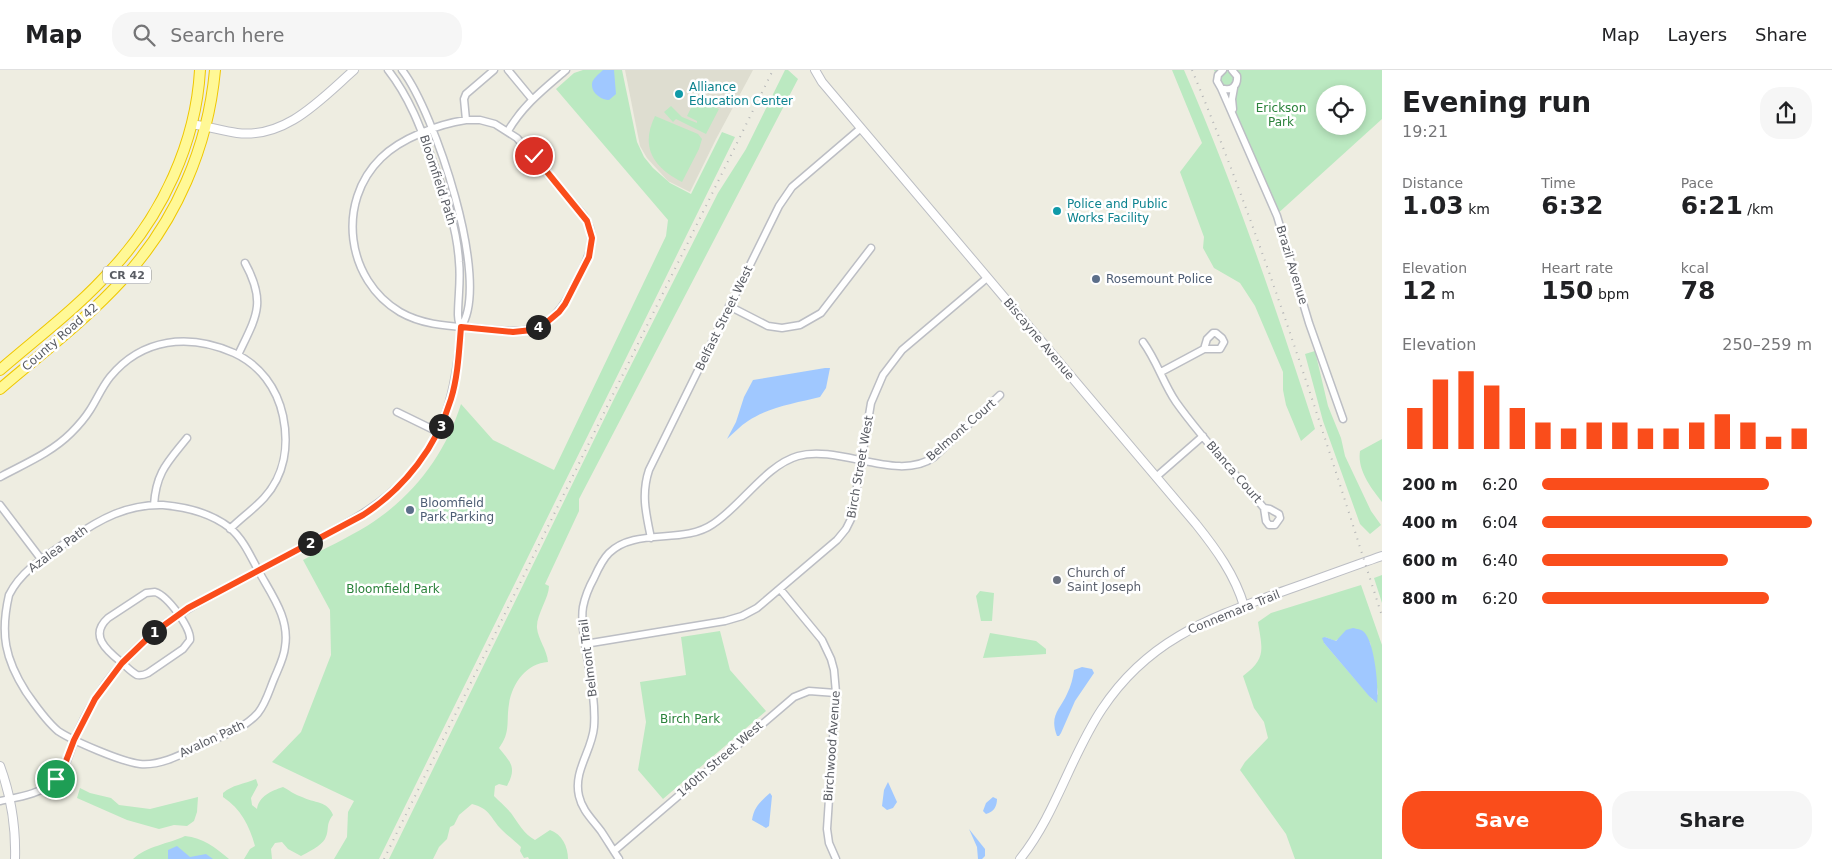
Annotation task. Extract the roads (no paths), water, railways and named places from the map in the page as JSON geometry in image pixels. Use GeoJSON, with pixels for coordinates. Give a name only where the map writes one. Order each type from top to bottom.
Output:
{"type":"FeatureCollection","features":[{"type":"Feature","properties":{"kind":"highway","name":"County Road 42"},"geometry":{"type":"LineString","coordinates":[[0,370],[101,281],[131,247],[151,219],[181,158],[191,124],[200,70]]}},
{"type":"Feature","properties":{"kind":"highway","name":"County Road 42"},"geometry":{"type":"LineString","coordinates":[[0,389],[97,305],[123,279],[163,226],[183,191],[194,163],[206,126],[213,92],[215,70]]}},
{"type":"Feature","properties":{"kind":"street"},"geometry":{"type":"LineString","coordinates":[[191,124],[238,133],[273,130],[305,112],[354,70]]}},
{"type":"Feature","properties":{"kind":"street","name":"Bloomfield Path"},"geometry":{"type":"LineString","coordinates":[[0,800],[41,791],[56,779],[63,769],[74,740],[95,699],[122,663],[152,634],[178,614],[351,522],[380,503],[409,475],[427,452],[438,432],[453,391],[461,327],[458,317],[460,275],[456,234],[450,209],[409,100],[388,70]]}},
{"type":"Feature","properties":{"kind":"street","name":"Bloomfield Path"},"geometry":{"type":"LineString","coordinates":[[402,70],[418,94],[458,206],[466,242],[469,288],[467,319],[461,327]]}},
{"type":"Feature","properties":{"kind":"street"},"geometry":{"type":"LineString","coordinates":[[466,120],[464,99],[466,94],[494,70]]}},
{"type":"Feature","properties":{"kind":"street"},"geometry":{"type":"LineString","coordinates":[[508,70],[532,98]]}},
{"type":"Feature","properties":{"kind":"street"},"geometry":{"type":"LineString","coordinates":[[508,131],[517,115],[532,98],[566,70]]}},
{"type":"Feature","properties":{"kind":"street","name":"Biscayne Avenue"},"geometry":{"type":"LineString","coordinates":[[807,70],[822,82]]}},
{"type":"Feature","properties":{"kind":"street","name":"Biscayne Avenue"},"geometry":{"type":"LineString","coordinates":[[815,70],[822,82],[1213,546],[1234,578],[1244,606]]}},
{"type":"Feature","properties":{"kind":"street","name":"Brazil Avenue"},"geometry":{"type":"LineString","coordinates":[[1216,70],[1218,83],[1222,88],[1228,106],[1233,113],[1277,216],[1310,323],[1343,419]]}},
{"type":"Feature","properties":{"kind":"street"},"geometry":{"type":"LineString","coordinates":[[1217,78],[1223,70]]}},
{"type":"Feature","properties":{"kind":"street"},"geometry":{"type":"LineString","coordinates":[[1234,72],[1242,70]]}},
{"type":"Feature","properties":{"kind":"street","name":"Brazil Avenue"},"geometry":{"type":"LineString","coordinates":[[1233,113],[1232,99],[1237,82],[1234,72]]}},
{"type":"Feature","properties":{"kind":"street"},"geometry":{"type":"LineString","coordinates":[[1222,88],[1228,90],[1234,88]]}},
{"type":"Feature","properties":{"kind":"street"},"geometry":{"type":"LineString","coordinates":[[466,120],[489,122],[508,131],[526,147],[587,221],[592,236],[590,252],[565,304],[546,323],[532,330],[513,332],[424,322],[407,316],[394,308],[381,297],[366,279],[354,247],[352,230],[353,213],[365,180],[374,165],[385,154],[403,141],[422,133],[466,120]]}},
{"type":"Feature","properties":{"kind":"street","name":"Belfast Street West"},"geometry":{"type":"LineString","coordinates":[[651,538],[644,502],[645,483],[649,470],[729,306],[787,193],[798,181],[861,128]]}},
{"type":"Feature","properties":{"kind":"street"},"geometry":{"type":"LineString","coordinates":[[729,306],[768,326],[782,328],[800,325],[821,314],[871,248]]}},
{"type":"Feature","properties":{"kind":"street"},"geometry":{"type":"LineString","coordinates":[[238,355],[258,308],[256,287],[245,263]]}},
{"type":"Feature","properties":{"kind":"street","name":"Birch Street West"},"geometry":{"type":"LineString","coordinates":[[585,644],[734,619],[757,608],[837,540],[846,530],[854,510],[872,403],[877,387],[886,370],[908,345],[987,278]]}},
{"type":"Feature","properties":{"kind":"street"},"geometry":{"type":"LineString","coordinates":[[0,478],[45,453],[62,440],[84,419],[110,377],[124,363],[140,352],[166,343],[184,341],[208,343],[238,355],[258,369],[276,392],[284,421],[285,450],[280,473],[271,490],[259,504],[230,528]]}},
{"type":"Feature","properties":{"kind":"street","name":"Blanca Court"},"geometry":{"type":"LineString","coordinates":[[1143,342],[1175,400],[1264,508]]}},
{"type":"Feature","properties":{"kind":"street"},"geometry":{"type":"LineString","coordinates":[[1161,372],[1204,349]]}},
{"type":"Feature","properties":{"kind":"street","name":"Belmont Court"},"geometry":{"type":"LineString","coordinates":[[861,460],[905,467],[917,466],[929,461],[1000,395]]}},
{"type":"Feature","properties":{"kind":"street"},"geometry":{"type":"LineString","coordinates":[[397,412],[438,432]]}},
{"type":"Feature","properties":{"kind":"street"},"geometry":{"type":"LineString","coordinates":[[1156,477],[1203,436]]}},
{"type":"Feature","properties":{"kind":"street"},"geometry":{"type":"LineString","coordinates":[[154,505],[155,490],[159,476],[188,438]]}},
{"type":"Feature","properties":{"kind":"street","name":"Belmont Trail"},"geometry":{"type":"LineString","coordinates":[[619,859],[584,809],[578,791],[580,772],[591,742],[594,727],[594,710],[582,625],[583,607],[589,588],[602,561],[610,552],[623,543],[692,534],[705,530],[719,520],[779,464],[791,458],[811,454],[861,460]]}},
{"type":"Feature","properties":{"kind":"street"},"geometry":{"type":"LineString","coordinates":[[0,505],[41,559]]}},
{"type":"Feature","properties":{"kind":"street","name":"Azalea Path"},"geometry":{"type":"LineString","coordinates":[[74,740],[57,729],[40,713],[11,669],[1,644],[1,623],[9,594],[25,573],[41,559],[106,517],[131,508],[154,505],[191,510],[213,518],[230,528],[245,547],[258,571]]}},
{"type":"Feature","properties":{"kind":"street","name":"Connemara Trail"},"geometry":{"type":"LineString","coordinates":[[1020,859],[1044,822],[1101,710],[1128,676],[1146,659],[1176,636],[1207,620],[1382,556]]}},
{"type":"Feature","properties":{"kind":"street","name":"Avalon Path"},"geometry":{"type":"LineString","coordinates":[[74,740],[138,764],[154,763],[169,759],[229,732],[252,719],[267,698],[283,655],[286,636],[282,616],[258,571]]}},
{"type":"Feature","properties":{"kind":"street","name":"Birchwood Avenue"},"geometry":{"type":"LineString","coordinates":[[780,589],[816,631],[827,649],[834,670],[836,693],[827,829],[829,843],[836,859]]}},
{"type":"Feature","properties":{"kind":"street"},"geometry":{"type":"LineString","coordinates":[[150,592],[160,593],[164,596],[178,614],[191,637],[186,647],[144,675],[134,674],[107,651],[101,641],[100,631],[104,621],[142,595],[150,592]]}},
{"type":"Feature","properties":{"kind":"street","name":"140th Street West"},"geometry":{"type":"LineString","coordinates":[[614,851],[794,697],[809,691],[836,693]]}},
{"type":"Feature","properties":{"kind":"street"},"geometry":{"type":"LineString","coordinates":[[0,766],[10,798],[14,826],[15,859]]}},
{"type":"Feature","properties":{"kind":"water"},"geometry":{"type":"Polygon","coordinates":[[[603,70],[614,70],[616,94],[609,100],[603,99],[592,87],[593,80],[603,70]]]}},
{"type":"Feature","properties":{"kind":"water"},"geometry":{"type":"Polygon","coordinates":[[[830,368],[826,388],[820,397],[783,406],[756,416],[727,439],[753,380],[830,368]]]}},
{"type":"Feature","properties":{"kind":"water"},"geometry":{"type":"Polygon","coordinates":[[[1353,628],[1364,632],[1371,646],[1377,677],[1377,703],[1324,643],[1322,638],[1325,637],[1336,641],[1346,630],[1353,628]]]}},
{"type":"Feature","properties":{"kind":"water"},"geometry":{"type":"Polygon","coordinates":[[[1082,667],[1092,669],[1094,673],[1075,701],[1061,733],[1057,736],[1054,723],[1056,713],[1070,688],[1074,670],[1082,667]]]}},
{"type":"Feature","properties":{"kind":"water"},"geometry":{"type":"Polygon","coordinates":[[[888,782],[897,802],[893,808],[887,810],[882,806],[884,790],[888,782]]]}},
{"type":"Feature","properties":{"kind":"water"},"geometry":{"type":"Polygon","coordinates":[[[770,793],[772,796],[769,826],[766,828],[752,820],[758,805],[770,793]]]}},
{"type":"Feature","properties":{"kind":"water"},"geometry":{"type":"Polygon","coordinates":[[[993,797],[997,799],[996,806],[991,812],[986,814],[983,811],[986,803],[993,797]]]}},
{"type":"Feature","properties":{"kind":"water"},"geometry":{"type":"Polygon","coordinates":[[[969,829],[985,849],[985,856],[982,859],[978,859],[977,847],[969,829]]]}},
{"type":"Feature","properties":{"kind":"water"},"geometry":{"type":"Polygon","coordinates":[[[177,846],[190,857],[206,854],[213,859],[168,859],[168,850],[177,846]]]}},
{"type":"Feature","properties":{"kind":"railway"},"geometry":{"type":"LineString","coordinates":[[384,859],[773,70]]}},
{"type":"Feature","properties":{"kind":"railway"},"geometry":{"type":"LineString","coordinates":[[1192,70],[1269,272],[1382,616]]}},
{"type":"Feature","properties":{"kind":"place","name":"Alliance Education Center"},"geometry":{"type":"Point","coordinates":[679,94]}},
{"type":"Feature","properties":{"kind":"place","name":"Police and Public Works Facility"},"geometry":{"type":"Point","coordinates":[1057,211]}},
{"type":"Feature","properties":{"kind":"place","name":"Rosemount Police"},"geometry":{"type":"Point","coordinates":[1096,279]}},
{"type":"Feature","properties":{"kind":"place","name":"Bloomfield Park Parking"},"geometry":{"type":"Point","coordinates":[410,510]}},
{"type":"Feature","properties":{"kind":"place","name":"Church of Saint Joseph"},"geometry":{"type":"Point","coordinates":[1057,580]}},
{"type":"Feature","properties":{"kind":"park label","name":"Erickson Park"},"geometry":{"type":"Point","coordinates":[1281,115]}},
{"type":"Feature","properties":{"kind":"park label","name":"Bloomfield Park"},"geometry":{"type":"Point","coordinates":[393,589]}},
{"type":"Feature","properties":{"kind":"park label","name":"Birch Park"},"geometry":{"type":"Point","coordinates":[690,719]}}]}
